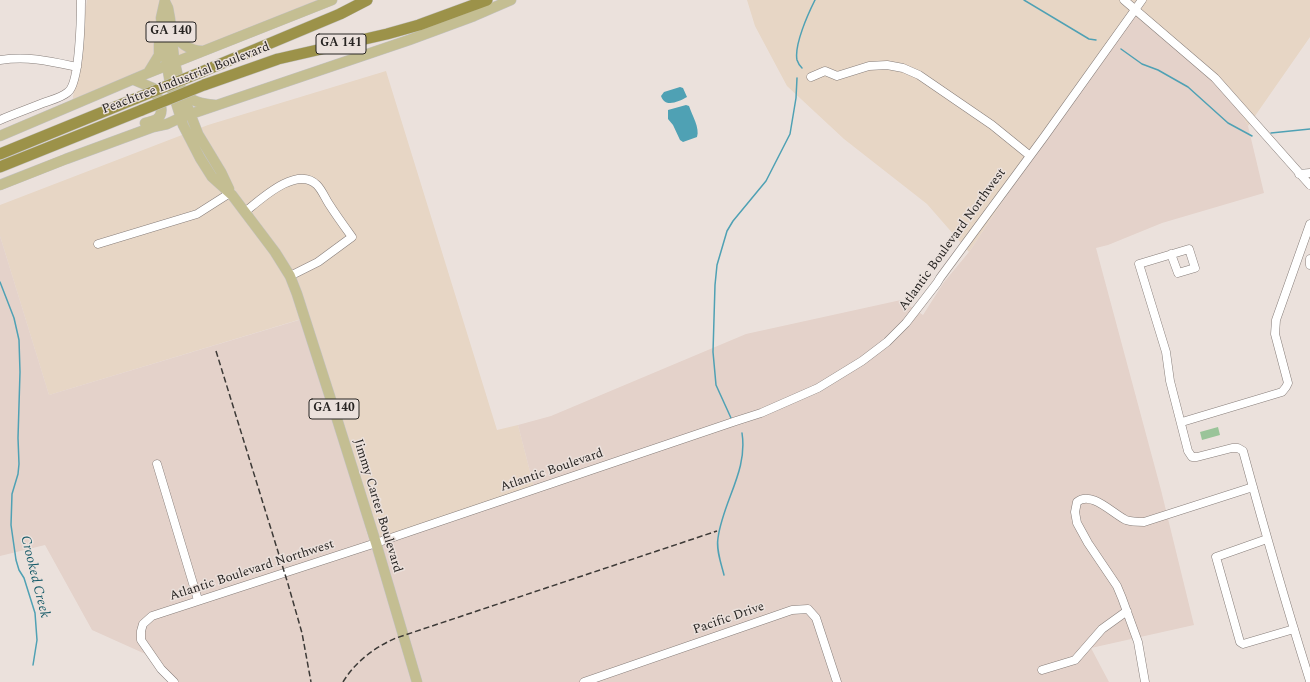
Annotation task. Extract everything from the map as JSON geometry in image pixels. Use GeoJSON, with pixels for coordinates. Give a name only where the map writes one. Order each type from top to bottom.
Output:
{"type":"FeatureCollection","features":[{"type":"Feature","properties":{"kind":"highway","name":"Peachtree Industrial Boulevard"},"geometry":{"type":"LineString","coordinates":[[0,154],[200,73],[340,14],[367,0]]}},
{"type":"Feature","properties":{"kind":"highway","name":"Peachtree Industrial Boulevard"},"geometry":{"type":"LineString","coordinates":[[0,168],[204,85],[278,59],[381,35],[419,24],[482,1]]}},
{"type":"Feature","properties":{"kind":"main road"},"geometry":{"type":"LineString","coordinates":[[162,125],[172,112],[179,92],[183,70],[190,61],[265,32],[269,26],[332,0]]}},
{"type":"Feature","properties":{"kind":"main road"},"geometry":{"type":"LineString","coordinates":[[0,186],[99,147],[162,125],[184,121],[219,105],[409,40],[474,16],[511,0]]}},
{"type":"Feature","properties":{"kind":"main road"},"geometry":{"type":"LineString","coordinates":[[165,1],[160,8],[157,19],[159,55],[156,62],[147,74],[157,76],[179,92],[184,93],[192,100],[219,105]]}},
{"type":"Feature","properties":{"kind":"main road","name":"GA 140"},"geometry":{"type":"LineString","coordinates":[[165,1],[168,8],[171,29],[170,65]]}},
{"type":"Feature","properties":{"kind":"main road","name":"GA 140"},"geometry":{"type":"LineString","coordinates":[[165,1],[161,18],[170,65]]}},
{"type":"Feature","properties":{"kind":"main road","name":"Peachtree Industrial Boulevard"},"geometry":{"type":"LineString","coordinates":[[0,136],[147,74],[269,26]]}},
{"type":"Feature","properties":{"kind":"main road"},"geometry":{"type":"LineString","coordinates":[[171,29],[178,40],[188,47],[205,51]]}},
{"type":"Feature","properties":{"kind":"main road"},"geometry":{"type":"LineString","coordinates":[[170,65],[179,92]]}},
{"type":"Feature","properties":{"kind":"main road"},"geometry":{"type":"LineString","coordinates":[[99,147],[103,138],[157,119],[160,115],[162,111],[154,88],[134,80]]}},
{"type":"Feature","properties":{"kind":"main road","name":"Jimmy Carter Boulevard"},"geometry":{"type":"LineString","coordinates":[[179,92],[184,121],[200,158],[212,177],[230,193],[245,212],[282,261],[290,276],[300,301],[376,543],[417,682]]}},
{"type":"Feature","properties":{"kind":"main road"},"geometry":{"type":"LineString","coordinates":[[219,105],[205,113],[200,120],[198,127],[202,137],[216,159],[221,172]]}},
{"type":"Feature","properties":{"kind":"main road"},"geometry":{"type":"LineString","coordinates":[[162,125],[180,129],[184,121]]}},
{"type":"Feature","properties":{"kind":"main road","name":"Jimmy Carter Boulevard"},"geometry":{"type":"LineString","coordinates":[[184,121],[201,140],[221,172],[230,193]]}},
{"type":"Feature","properties":{"kind":"street"},"geometry":{"type":"LineString","coordinates":[[0,120],[68,92],[74,84],[81,24],[81,0]]}},
{"type":"Feature","properties":{"kind":"street"},"geometry":{"type":"LineString","coordinates":[[1124,0],[1215,78],[1263,134],[1310,185]]}},
{"type":"Feature","properties":{"kind":"street","name":"Atlantic Boulevard Northwest"},"geometry":{"type":"LineString","coordinates":[[736,421],[761,413],[818,388],[862,361],[887,342],[906,323],[937,283],[1142,0]]}},
{"type":"Feature","properties":{"kind":"street"},"geometry":{"type":"LineString","coordinates":[[0,60],[29,58],[77,67]]}},
{"type":"Feature","properties":{"kind":"street"},"geometry":{"type":"LineString","coordinates":[[811,78],[825,71],[837,76],[869,66],[887,65],[903,68],[919,75],[987,121],[1029,156]]}},
{"type":"Feature","properties":{"kind":"street"},"geometry":{"type":"LineString","coordinates":[[1299,174],[1310,173]]}},
{"type":"Feature","properties":{"kind":"street"},"geometry":{"type":"LineString","coordinates":[[245,212],[281,186],[293,180],[306,179],[312,181],[319,188],[352,237],[318,262],[290,276]]}},
{"type":"Feature","properties":{"kind":"street"},"geometry":{"type":"LineString","coordinates":[[98,244],[197,214],[230,193]]}},
{"type":"Feature","properties":{"kind":"street"},"geometry":{"type":"LineString","coordinates":[[1182,422],[1282,392],[1286,387],[1288,382],[1275,334],[1276,320],[1309,229]]}},
{"type":"Feature","properties":{"kind":"street"},"geometry":{"type":"LineString","coordinates":[[1172,254],[1139,264],[1166,352],[1170,381],[1182,422],[1188,451],[1192,457],[1232,448],[1238,448],[1243,451],[1267,538],[1310,677]]}},
{"type":"Feature","properties":{"kind":"street"},"geometry":{"type":"LineString","coordinates":[[1310,259],[1310,265]]}},
{"type":"Feature","properties":{"kind":"street","name":"Atlantic Boulevard"},"geometry":{"type":"LineString","coordinates":[[376,543],[736,421]]}},
{"type":"Feature","properties":{"kind":"street"},"geometry":{"type":"LineString","coordinates":[[157,464],[198,600]]}},
{"type":"Feature","properties":{"kind":"street"},"geometry":{"type":"LineString","coordinates":[[1145,682],[1138,642],[1117,586],[1088,543],[1077,522],[1075,512],[1077,502],[1083,498],[1096,500],[1126,519],[1133,522],[1144,522],[1253,487]]}},
{"type":"Feature","properties":{"kind":"street"},"geometry":{"type":"LineString","coordinates":[[1267,538],[1216,558],[1240,642],[1243,644],[1294,629]]}},
{"type":"Feature","properties":{"kind":"street","name":"Atlantic Boulevard Northwest"},"geometry":{"type":"LineString","coordinates":[[174,682],[161,669],[141,640],[141,629],[143,624],[152,616],[376,543]]}},
{"type":"Feature","properties":{"kind":"street","name":"Pacific Drive"},"geometry":{"type":"LineString","coordinates":[[584,682],[790,610],[808,609],[816,618],[837,682]]}},
{"type":"Feature","properties":{"kind":"street"},"geometry":{"type":"LineString","coordinates":[[1042,670],[1075,660],[1102,629],[1126,611]]}},
{"type":"Feature","properties":{"kind":"shaded area"},"geometry":{"type":"Polygon","coordinates":[[[87,0],[318,0],[159,65],[72,104],[87,0]]]}},
{"type":"Feature","properties":{"kind":"shaded area"},"geometry":{"type":"Polygon","coordinates":[[[747,0],[1310,0],[1310,37],[1248,126],[1223,82],[1028,163],[969,252],[927,204],[844,139],[787,86],[755,26],[747,0]]]}},
{"type":"Feature","properties":{"kind":"shaded area"},"geometry":{"type":"Polygon","coordinates":[[[1138,9],[1223,82],[1248,126],[1264,193],[1162,223],[1108,245],[1096,248],[1161,490],[1194,625],[1091,648],[1109,682],[173,682],[152,657],[92,630],[45,545],[0,556],[0,236],[49,395],[309,317],[369,541],[534,487],[518,425],[551,416],[746,334],[901,300],[923,315],[944,282],[969,252],[1028,163],[1138,9]]]}},
{"type":"Feature","properties":{"kind":"shaded area"},"geometry":{"type":"Polygon","coordinates":[[[386,71],[497,430],[518,425],[534,487],[369,541],[308,317],[49,395],[0,236],[0,205],[208,125],[386,71]]]}},
{"type":"Feature","properties":{"kind":"green space"},"geometry":{"type":"Polygon","coordinates":[[[1218,427],[1220,435],[1202,440],[1200,432],[1218,427]]]}},
{"type":"Feature","properties":{"kind":"water"},"geometry":{"type":"Polygon","coordinates":[[[680,87],[683,88],[687,97],[672,103],[665,102],[663,100],[661,96],[664,92],[680,87]]]}},
{"type":"Feature","properties":{"kind":"water"},"geometry":{"type":"Polygon","coordinates":[[[686,105],[689,106],[697,126],[698,133],[697,137],[683,142],[680,140],[673,125],[668,119],[668,110],[686,105]]]}},
{"type":"Feature","properties":{"kind":"waterway"},"geometry":{"type":"LineString","coordinates":[[802,68],[797,60],[798,46],[802,30],[815,0]]}},
{"type":"Feature","properties":{"kind":"waterway"},"geometry":{"type":"LineString","coordinates":[[1024,0],[1089,39],[1096,40]]}},
{"type":"Feature","properties":{"kind":"waterway"},"geometry":{"type":"LineString","coordinates":[[1121,49],[1142,64],[1158,70],[1188,87],[1228,123],[1252,136]]}},
{"type":"Feature","properties":{"kind":"waterway"},"geometry":{"type":"LineString","coordinates":[[731,418],[716,385],[713,352],[717,265],[727,231],[733,221],[766,181],[790,134],[796,98],[797,78]]}},
{"type":"Feature","properties":{"kind":"waterway"},"geometry":{"type":"LineString","coordinates":[[1271,133],[1310,129]]}},
{"type":"Feature","properties":{"kind":"waterway","name":"Crooked Creek"},"geometry":{"type":"LineString","coordinates":[[0,282],[14,318],[19,340],[19,464],[18,474],[12,494],[11,525],[16,560],[19,570],[24,578],[35,613],[37,640],[33,665]]}},
{"type":"Feature","properties":{"kind":"waterway"},"geometry":{"type":"LineString","coordinates":[[724,575],[718,552],[718,538],[741,460],[743,447],[742,433]]}},
{"type":"Feature","properties":{"kind":"railway"},"geometry":{"type":"LineString","coordinates":[[216,351],[288,584],[302,633],[311,682]]}},
{"type":"Feature","properties":{"kind":"railway"},"geometry":{"type":"LineString","coordinates":[[343,682],[353,668],[366,656],[396,638],[717,531]]}}]}
